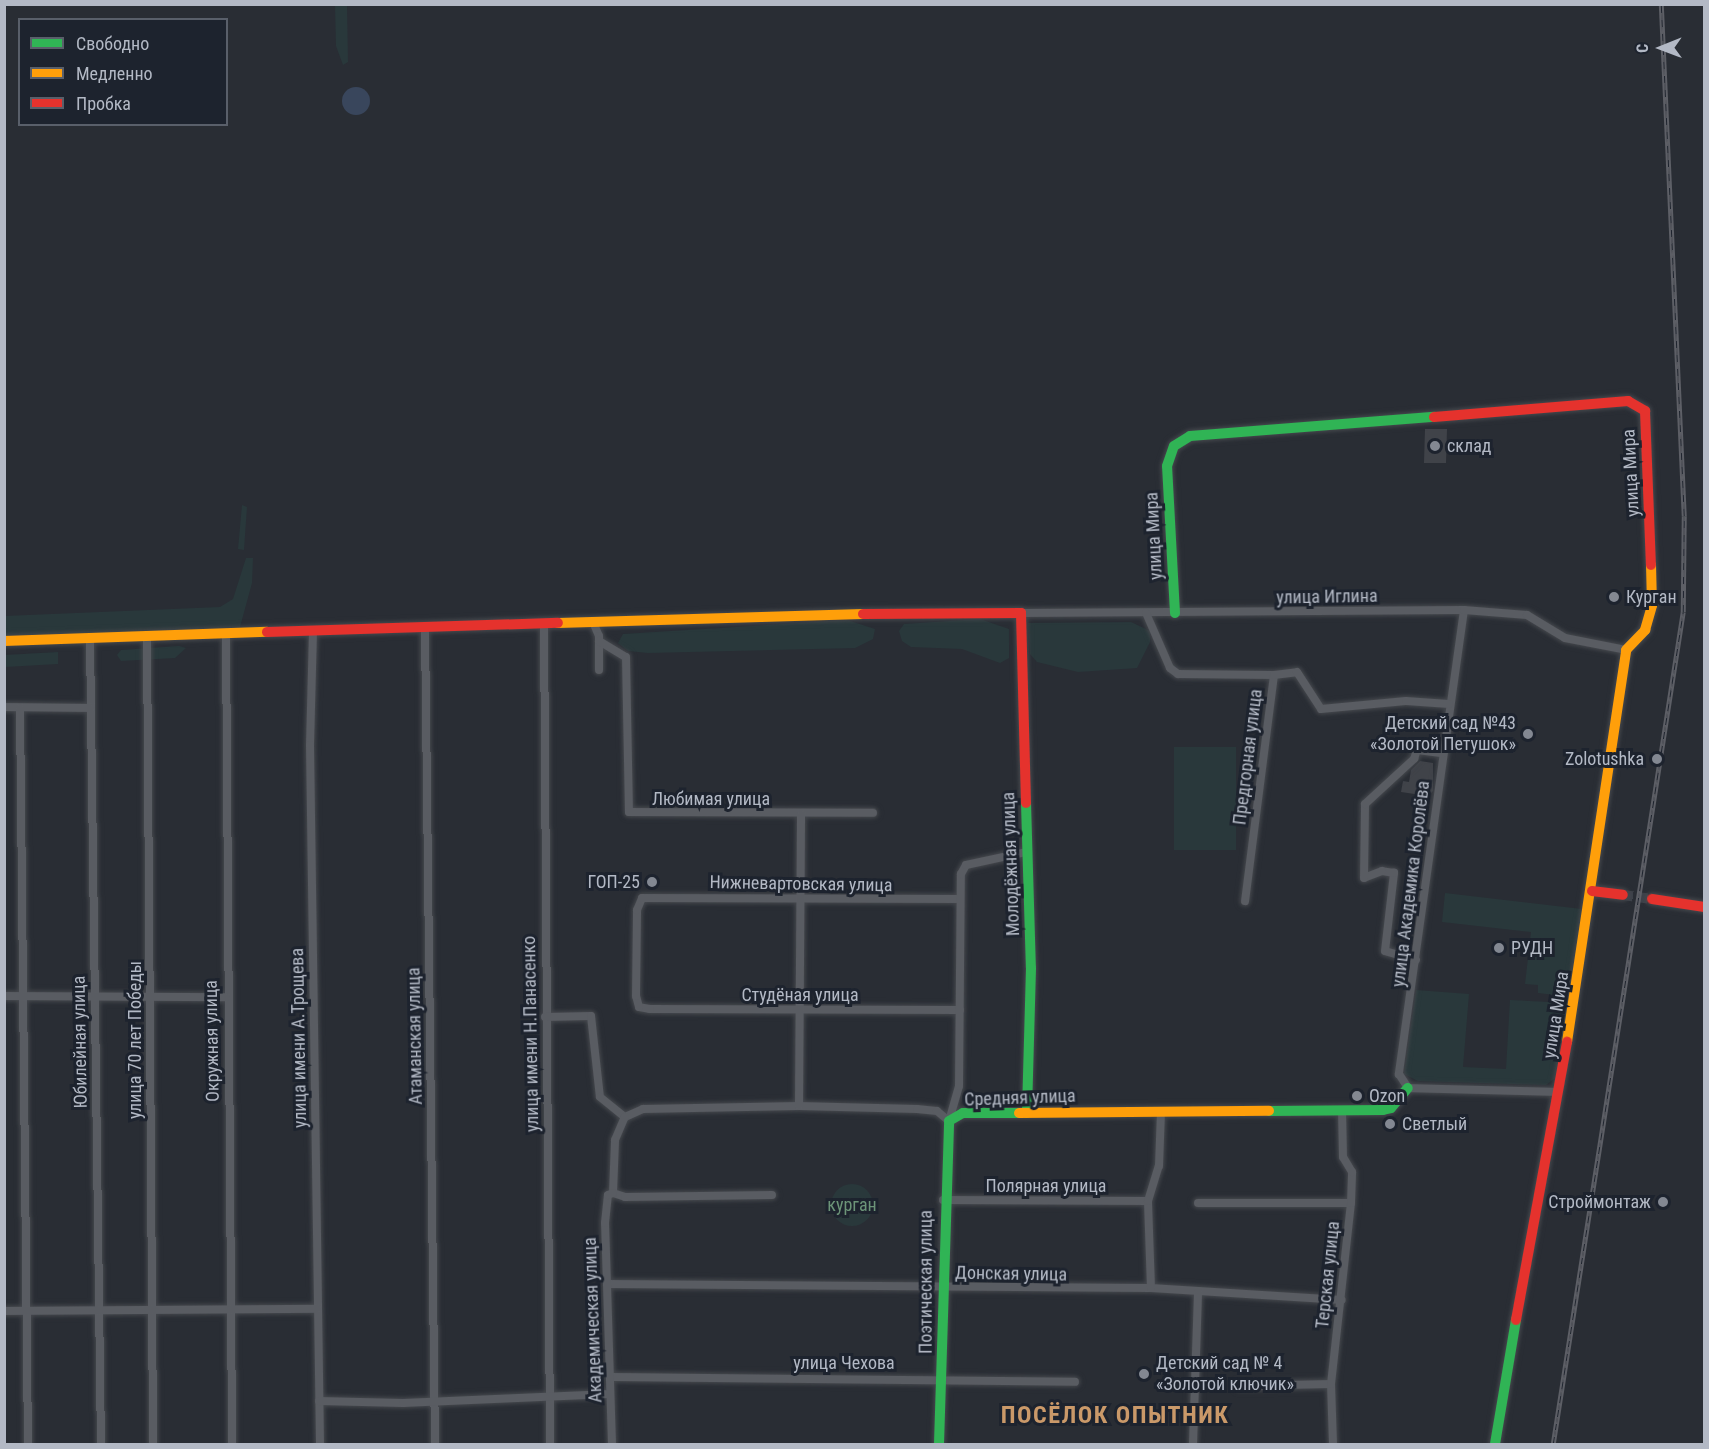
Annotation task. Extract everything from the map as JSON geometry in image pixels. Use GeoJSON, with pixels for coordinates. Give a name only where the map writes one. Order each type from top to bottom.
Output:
{"type":"FeatureCollection","features":[{"type":"Feature","properties":{"kind":"street","name":"улица Мира"},"geometry":{"type":"LineString","coordinates":[[1175,613],[1167,466],[1174,446],[1190,436],[1628,401],[1645,411],[1653,576],[1645,630],[1626,650],[1593,891],[1560,1088],[1556,1092],[1495,1444]]}},
{"type":"Feature","properties":{"kind":"street","name":"улица Иглина"},"geometry":{"type":"LineString","coordinates":[[1021,613],[1464,610],[1527,615],[1565,638],[1626,650]]}},
{"type":"Feature","properties":{"kind":"street","name":"улица Академика Королёва"},"geometry":{"type":"LineString","coordinates":[[1408,1088],[1399,1074],[1449,704],[1464,610]]}},
{"type":"Feature","properties":{"kind":"street"},"geometry":{"type":"LineString","coordinates":[[4,641],[226,636],[544,623],[1021,613]]}},
{"type":"Feature","properties":{"kind":"street","name":"Молодёжная улица"},"geometry":{"type":"LineString","coordinates":[[1021,613],[1031,968],[1027,1113]]}},
{"type":"Feature","properties":{"kind":"street","name":"Предгорная улица"},"geometry":{"type":"LineString","coordinates":[[1146,613],[1170,668],[1178,674],[1274,675],[1245,900]]}},
{"type":"Feature","properties":{"kind":"street"},"geometry":{"type":"LineString","coordinates":[[592,622],[599,641],[599,670]]}},
{"type":"Feature","properties":{"kind":"street","name":"улица имени Н.Панасенко"},"geometry":{"type":"LineString","coordinates":[[544,623],[545,1017],[550,1444]]}},
{"type":"Feature","properties":{"kind":"street","name":"Атаманская улица"},"geometry":{"type":"LineString","coordinates":[[425,628],[435,1444]]}},
{"type":"Feature","properties":{"kind":"street","name":"улица имени А.Трощева"},"geometry":{"type":"LineString","coordinates":[[313,631],[320,1444]]}},
{"type":"Feature","properties":{"kind":"street","name":"улица 70 лет Победы"},"geometry":{"type":"LineString","coordinates":[[147,636],[153,1444]]}},
{"type":"Feature","properties":{"kind":"street","name":"Окружная улица"},"geometry":{"type":"LineString","coordinates":[[226,636],[226,997],[232,1309],[232,1444]]}},
{"type":"Feature","properties":{"kind":"street","name":"Юбилейная улица"},"geometry":{"type":"LineString","coordinates":[[90,638],[101,1444]]}},
{"type":"Feature","properties":{"kind":"street","name":"Любимая улица"},"geometry":{"type":"LineString","coordinates":[[599,641],[626,657],[629,812],[873,813]]}},
{"type":"Feature","properties":{"kind":"street"},"geometry":{"type":"LineString","coordinates":[[1274,675],[1297,672],[1321,709],[1406,701],[1449,704]]}},
{"type":"Feature","properties":{"kind":"street"},"geometry":{"type":"LineString","coordinates":[[4,707],[91,708]]}},
{"type":"Feature","properties":{"kind":"street"},"geometry":{"type":"LineString","coordinates":[[20,708],[27,1444]]}},
{"type":"Feature","properties":{"kind":"street"},"geometry":{"type":"LineString","coordinates":[[1416,960],[1385,951],[1394,873],[1382,871],[1364,878],[1365,804],[1414,759],[1417,750],[1443,753]]}},
{"type":"Feature","properties":{"kind":"street"},"geometry":{"type":"LineString","coordinates":[[799,1106],[801,814]]}},
{"type":"Feature","properties":{"kind":"street"},"geometry":{"type":"LineString","coordinates":[[950,1121],[959,1086],[960,899],[966,865],[1026,852]]}},
{"type":"Feature","properties":{"kind":"street"},"geometry":{"type":"LineString","coordinates":[[1593,891],[1623,895]]}},
{"type":"Feature","properties":{"kind":"street","name":"Нижневартовская улица"},"geometry":{"type":"LineString","coordinates":[[639,1006],[637,910],[642,898],[960,899]]}},
{"type":"Feature","properties":{"kind":"street"},"geometry":{"type":"LineString","coordinates":[[1652,899],[1704,907]]}},
{"type":"Feature","properties":{"kind":"street"},"geometry":{"type":"LineString","coordinates":[[4,996],[226,997]]}},
{"type":"Feature","properties":{"kind":"street","name":"Студёная улица"},"geometry":{"type":"LineString","coordinates":[[639,1006],[800,1010],[960,1010]]}},
{"type":"Feature","properties":{"kind":"street"},"geometry":{"type":"LineString","coordinates":[[545,1017],[591,1016],[600,1097],[625,1117]]}},
{"type":"Feature","properties":{"kind":"street"},"geometry":{"type":"LineString","coordinates":[[1408,1088],[1556,1092]]}},
{"type":"Feature","properties":{"kind":"street","name":"Средняя улица"},"geometry":{"type":"LineString","coordinates":[[625,1117],[643,1109],[799,1106],[917,1109],[937,1111],[950,1121],[963,1113],[1342,1111],[1392,1108],[1408,1088]]}},
{"type":"Feature","properties":{"kind":"street","name":"Терская улица"},"geometry":{"type":"LineString","coordinates":[[1333,1444],[1331,1384],[1342,1300],[1352,1172],[1343,1157],[1342,1111]]}},
{"type":"Feature","properties":{"kind":"street"},"geometry":{"type":"LineString","coordinates":[[1151,1288],[1148,1201],[1159,1166],[1161,1112]]}},
{"type":"Feature","properties":{"kind":"street","name":"Академическая улица"},"geometry":{"type":"LineString","coordinates":[[612,1444],[610,1394],[612,1377],[607,1284],[610,1194],[615,1140],[625,1117]]}},
{"type":"Feature","properties":{"kind":"street","name":"Поэтическая улица"},"geometry":{"type":"LineString","coordinates":[[939,1444],[942,1379],[943,1200],[950,1121]]}},
{"type":"Feature","properties":{"kind":"street"},"geometry":{"type":"LineString","coordinates":[[610,1194],[625,1197],[772,1195]]}},
{"type":"Feature","properties":{"kind":"street","name":"Полярная улица"},"geometry":{"type":"LineString","coordinates":[[943,1200],[1148,1201]]}},
{"type":"Feature","properties":{"kind":"street"},"geometry":{"type":"LineString","coordinates":[[1198,1203],[1351,1203]]}},
{"type":"Feature","properties":{"kind":"street","name":"Донская улица"},"geometry":{"type":"LineString","coordinates":[[607,1284],[1151,1288],[1342,1300]]}},
{"type":"Feature","properties":{"kind":"street"},"geometry":{"type":"LineString","coordinates":[[1193,1444],[1198,1291]]}},
{"type":"Feature","properties":{"kind":"street"},"geometry":{"type":"LineString","coordinates":[[4,1311],[318,1309]]}},
{"type":"Feature","properties":{"kind":"street","name":"улица Чехова"},"geometry":{"type":"LineString","coordinates":[[612,1377],[1076,1382]]}},
{"type":"Feature","properties":{"kind":"street"},"geometry":{"type":"LineString","coordinates":[[1239,1386],[1331,1384]]}},
{"type":"Feature","properties":{"kind":"street"},"geometry":{"type":"LineString","coordinates":[[319,1401],[549,1399],[610,1394]]}},
{"type":"Feature","properties":{"kind":"green space"},"geometry":{"type":"Polygon","coordinates":[[[335,5],[347,5],[348,62],[343,65],[336,46],[335,5]]]}},
{"type":"Feature","properties":{"kind":"green space"},"geometry":{"type":"Polygon","coordinates":[[[242,505],[247,507],[244,550],[238,549],[242,505]]]}},
{"type":"Feature","properties":{"kind":"green space"},"geometry":{"type":"Polygon","coordinates":[[[246,558],[253,558],[252,583],[240,627],[5,638],[4,616],[220,607],[233,599],[246,558]]]}},
{"type":"Feature","properties":{"kind":"green space"},"geometry":{"type":"Polygon","coordinates":[[[980,619],[1009,629],[1009,658],[1000,663],[962,649],[911,647],[902,641],[899,631],[904,624],[980,619]]]}},
{"type":"Feature","properties":{"kind":"green space"},"geometry":{"type":"Polygon","coordinates":[[[847,620],[875,629],[873,639],[855,648],[648,653],[628,651],[618,643],[623,634],[847,620]]]}},
{"type":"Feature","properties":{"kind":"green space"},"geometry":{"type":"Polygon","coordinates":[[[1131,622],[1150,631],[1150,642],[1137,668],[1078,672],[1037,662],[1030,654],[1028,623],[1131,622]]]}},
{"type":"Feature","properties":{"kind":"green space"},"geometry":{"type":"Polygon","coordinates":[[[179,646],[186,648],[175,658],[121,661],[117,655],[121,650],[179,646]]]}},
{"type":"Feature","properties":{"kind":"green space"},"geometry":{"type":"Polygon","coordinates":[[[58,652],[58,664],[5,667],[5,655],[58,652]]]}},
{"type":"Feature","properties":{"kind":"green space"},"geometry":{"type":"Polygon","coordinates":[[[1174,747],[1236,747],[1236,850],[1174,850],[1174,747]]]}},
{"type":"Feature","properties":{"kind":"green space"},"geometry":{"type":"Polygon","coordinates":[[[1445,893],[1582,909],[1573,971],[1566,976],[1563,996],[1538,993],[1538,985],[1525,984],[1531,932],[1442,922],[1445,893]]]}},
{"type":"Feature","properties":{"kind":"green space"},"geometry":{"type":"Polygon","coordinates":[[[1416,990],[1469,994],[1463,1067],[1506,1069],[1510,1000],[1569,1003],[1555,1078],[1546,1085],[1418,1081],[1404,1074],[1416,990]]]}},
{"type":"Feature","properties":{"kind":"green space","name":"курган"},"geometry":{"type":"Polygon","coordinates":[[[852,1184],[867,1190],[873,1205],[867,1220],[852,1226],[837,1220],[831,1205],[837,1190],[852,1184]]]}},
{"type":"Feature","properties":{"kind":"water"},"geometry":{"type":"Polygon","coordinates":[[[356,87],[366,91],[370,101],[366,111],[356,115],[346,111],[342,101],[346,91],[356,87]]]}},
{"type":"Feature","properties":{"kind":"building","name":"склад"},"geometry":{"type":"Polygon","coordinates":[[[1425,429],[1447,429],[1446,463],[1424,463],[1425,429]]]}},
{"type":"Feature","properties":{"kind":"building"},"geometry":{"type":"Polygon","coordinates":[[[1420,761],[1433,763],[1433,791],[1428,796],[1401,792],[1403,781],[1409,782],[1411,770],[1420,761]]]}},
{"type":"Feature","properties":{"kind":"tunnel"},"geometry":{"type":"LineString","coordinates":[[1623,895],[1652,899]]}},
{"type":"Feature","properties":{"kind":"railway"},"geometry":{"type":"LineString","coordinates":[[1553,1444],[1683,612],[1684,516],[1661,4]]}},
{"type":"Feature","properties":{"kind":"traffic: fast"},"geometry":{"type":"LineString","coordinates":[[1175,613],[1167,466],[1174,446],[1190,436],[1434,417]]}},
{"type":"Feature","properties":{"kind":"traffic: fast"},"geometry":{"type":"LineString","coordinates":[[1026,803],[1031,968],[1027,1113]]}},
{"type":"Feature","properties":{"kind":"traffic: fast"},"geometry":{"type":"LineString","coordinates":[[1269,1111],[1383,1110],[1391,1108],[1408,1088]]}},
{"type":"Feature","properties":{"kind":"traffic: fast"},"geometry":{"type":"LineString","coordinates":[[939,1444],[949,1121],[963,1113],[1019,1113]]}},
{"type":"Feature","properties":{"kind":"traffic: fast"},"geometry":{"type":"LineString","coordinates":[[1495,1444],[1516,1320]]}},
{"type":"Feature","properties":{"kind":"traffic: slow"},"geometry":{"type":"LineString","coordinates":[[1567,1042],[1626,650],[1645,630],[1652,605],[1651,565]]}},
{"type":"Feature","properties":{"kind":"traffic: slow"},"geometry":{"type":"LineString","coordinates":[[558,623],[863,614]]}},
{"type":"Feature","properties":{"kind":"traffic: slow"},"geometry":{"type":"LineString","coordinates":[[4,641],[267,632]]}},
{"type":"Feature","properties":{"kind":"traffic: slow"},"geometry":{"type":"LineString","coordinates":[[1019,1113],[1269,1111]]}},
{"type":"Feature","properties":{"kind":"traffic: jam"},"geometry":{"type":"LineString","coordinates":[[1434,417],[1628,401],[1645,411],[1651,565]]}},
{"type":"Feature","properties":{"kind":"traffic: jam"},"geometry":{"type":"LineString","coordinates":[[863,614],[1021,613],[1026,803]]}},
{"type":"Feature","properties":{"kind":"traffic: jam"},"geometry":{"type":"LineString","coordinates":[[267,632],[558,623]]}},
{"type":"Feature","properties":{"kind":"traffic: jam"},"geometry":{"type":"LineString","coordinates":[[1592,891],[1623,895]]}},
{"type":"Feature","properties":{"kind":"traffic: jam"},"geometry":{"type":"LineString","coordinates":[[1652,899],[1704,907]]}},
{"type":"Feature","properties":{"kind":"traffic: jam"},"geometry":{"type":"LineString","coordinates":[[1516,1320],[1567,1042]]}},
{"type":"Feature","properties":{"kind":"place","name":"склад"},"geometry":{"type":"Point","coordinates":[1435,446]}},
{"type":"Feature","properties":{"kind":"place","name":"Курган"},"geometry":{"type":"Point","coordinates":[1614,597]}},
{"type":"Feature","properties":{"kind":"place","name":"Детский сад №43 «Золотой Петушок»"},"geometry":{"type":"Point","coordinates":[1528,734]}},
{"type":"Feature","properties":{"kind":"place","name":"Zolotushka"},"geometry":{"type":"Point","coordinates":[1657,759]}},
{"type":"Feature","properties":{"kind":"place","name":"ГОП-25"},"geometry":{"type":"Point","coordinates":[652,882]}},
{"type":"Feature","properties":{"kind":"place","name":"РУДН"},"geometry":{"type":"Point","coordinates":[1499,948]}},
{"type":"Feature","properties":{"kind":"place","name":"Ozon"},"geometry":{"type":"Point","coordinates":[1357,1096]}},
{"type":"Feature","properties":{"kind":"place","name":"Светлый"},"geometry":{"type":"Point","coordinates":[1390,1124]}},
{"type":"Feature","properties":{"kind":"place","name":"Строймонтаж"},"geometry":{"type":"Point","coordinates":[1663,1202]}},
{"type":"Feature","properties":{"kind":"place","name":"Детский сад № 4 «Золотой ключик»"},"geometry":{"type":"Point","coordinates":[1144,1374]}},
{"type":"Feature","properties":{"kind":"district","name":"ПОСЁЛОК ОПЫТНИК"},"geometry":{"type":"Point","coordinates":[1115,1416]}}]}
